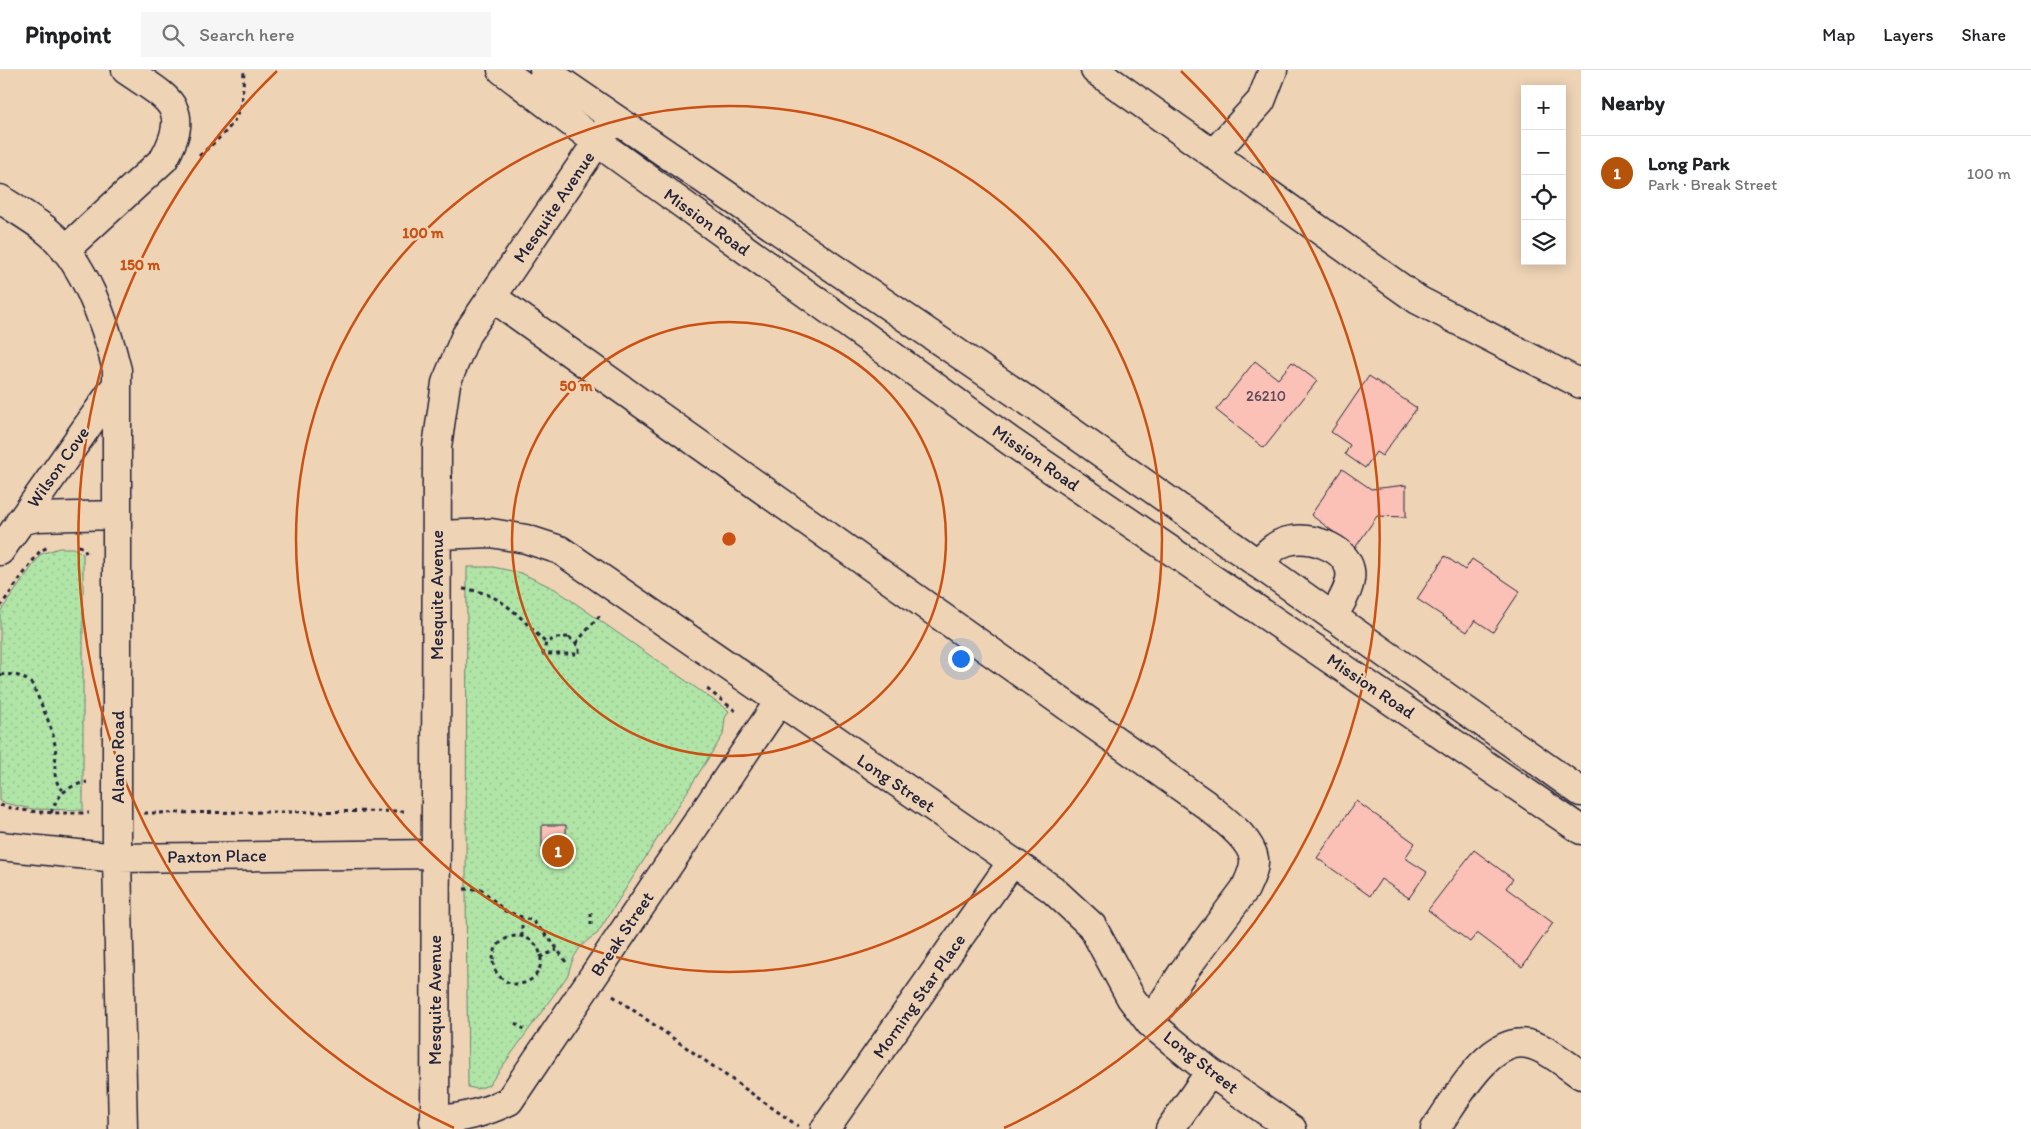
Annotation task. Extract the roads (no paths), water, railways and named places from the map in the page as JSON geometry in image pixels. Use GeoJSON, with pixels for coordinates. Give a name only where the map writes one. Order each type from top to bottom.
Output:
{"type":"FeatureCollection","features":[{"type":"Feature","properties":{"kind":"street"},"geometry":{"type":"LineString","coordinates":[[65,250],[164,159],[175,140],[178,122],[174,106],[126,70]]}},
{"type":"Feature","properties":{"kind":"street","name":"Mission Road"},"geometry":{"type":"LineString","coordinates":[[502,70],[597,142],[1010,441],[1581,830]]}},
{"type":"Feature","properties":{"kind":"street","name":"Mission Road"},"geometry":{"type":"LineString","coordinates":[[544,70],[612,119],[1027,400],[1581,792]]}},
{"type":"Feature","properties":{"kind":"street"},"geometry":{"type":"LineString","coordinates":[[1095,70],[1418,300],[1581,384]]}},
{"type":"Feature","properties":{"kind":"street"},"geometry":{"type":"LineString","coordinates":[[1214,153],[1261,101],[1272,70]]}},
{"type":"Feature","properties":{"kind":"street","name":"Mesquite Avenue"},"geometry":{"type":"LineString","coordinates":[[434,1125],[437,447],[446,383],[466,335],[612,119]]}},
{"type":"Feature","properties":{"kind":"street","name":"Alamo Road"},"geometry":{"type":"LineString","coordinates":[[0,199],[46,230],[65,250],[86,282],[100,312],[111,346],[117,384],[118,858],[123,1129]]}},
{"type":"Feature","properties":{"kind":"street"},"geometry":{"type":"LineString","coordinates":[[492,297],[1205,804],[1238,832],[1254,859],[1248,882],[1183,972],[1150,1023]]}},
{"type":"Feature","properties":{"kind":"street","name":"Wilson Cove"},"geometry":{"type":"LineString","coordinates":[[0,551],[117,384]]}},
{"type":"Feature","properties":{"kind":"street"},"geometry":{"type":"LineString","coordinates":[[20,522],[37,517],[118,515]]}},
{"type":"Feature","properties":{"kind":"street","name":"Long Street"},"geometry":{"type":"LineString","coordinates":[[438,535],[491,534],[526,539],[560,550],[778,703],[1052,889],[1092,926],[1131,998],[1150,1023],[1210,1072],[1292,1129]]}},
{"type":"Feature","properties":{"kind":"street"},"geometry":{"type":"LineString","coordinates":[[1258,564],[1271,549],[1288,541],[1313,542],[1332,547],[1344,558],[1350,570],[1348,589],[1333,617]]}},
{"type":"Feature","properties":{"kind":"street","name":"Break Street"},"geometry":{"type":"LineString","coordinates":[[434,1125],[486,1112],[509,1101],[583,971],[778,703]]}},
{"type":"Feature","properties":{"kind":"street","name":"Paxton Place"},"geometry":{"type":"LineString","coordinates":[[0,846],[118,858],[436,854]]}},
{"type":"Feature","properties":{"kind":"street","name":"Morning Star Place"},"geometry":{"type":"LineString","coordinates":[[825,1129],[1012,862]]}},
{"type":"Feature","properties":{"kind":"street"},"geometry":{"type":"LineString","coordinates":[[1435,1129],[1487,1057],[1506,1046],[1527,1044],[1553,1056],[1581,1075]]}},
{"type":"Feature","properties":{"kind":"street"},"geometry":{"type":"LineString","coordinates":[[1170,1129],[1210,1072]]}},
{"type":"Feature","properties":{"kind":"place","name":"Long Park"},"geometry":{"type":"Point","coordinates":[558,851]}}]}
